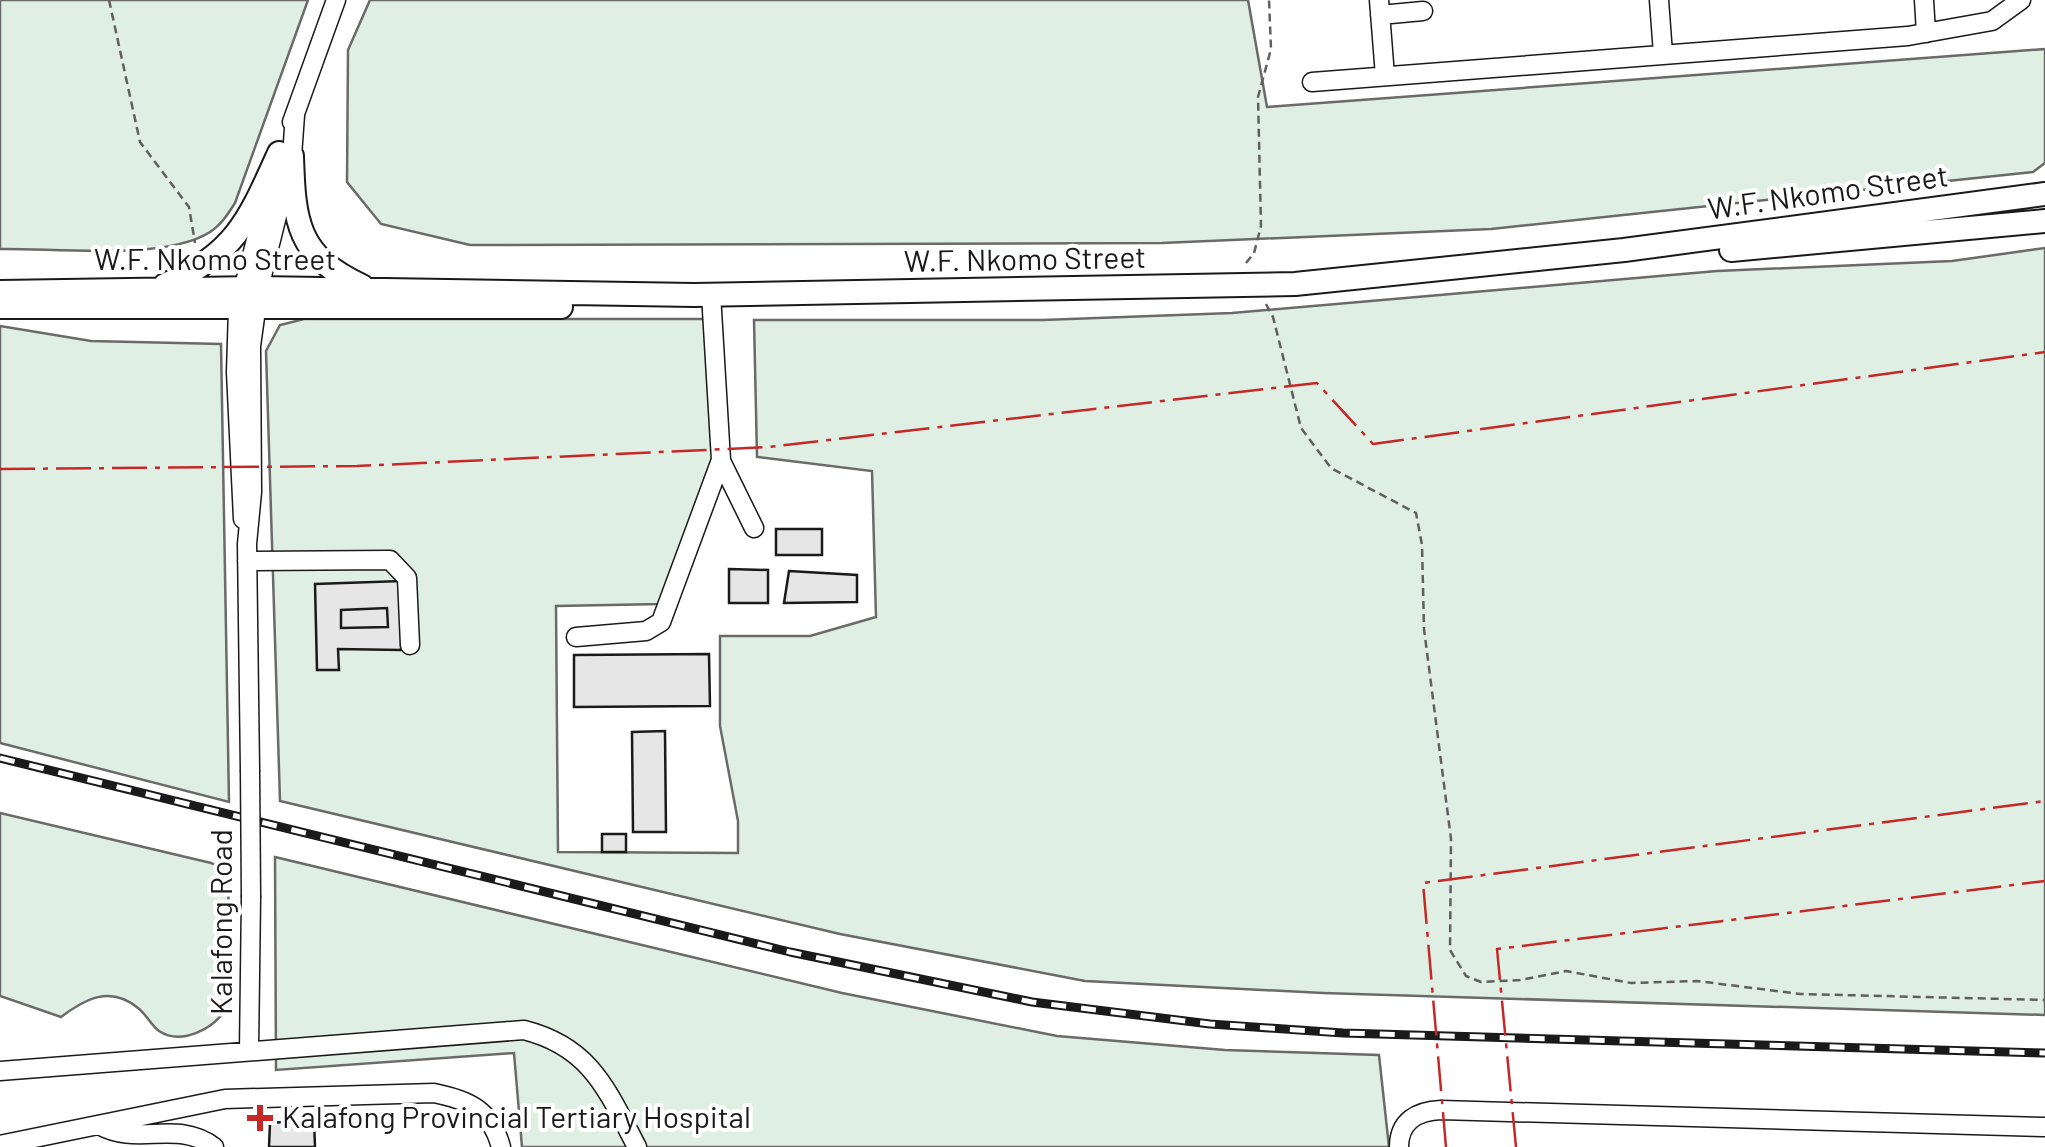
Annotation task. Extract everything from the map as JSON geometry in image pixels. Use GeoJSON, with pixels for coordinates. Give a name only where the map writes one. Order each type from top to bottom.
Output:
{"type":"FeatureCollection","features":[{"type":"Feature","properties":{"kind":"main road"},"geometry":{"type":"LineString","coordinates":[[158,289],[200,269],[237,238],[286,154]]}},
{"type":"Feature","properties":{"kind":"main road"},"geometry":{"type":"LineString","coordinates":[[286,154],[296,218],[308,247],[333,270],[368,289]]}},
{"type":"Feature","properties":{"kind":"main road","name":"W.F. Nkomo Street"},"geometry":{"type":"LineString","coordinates":[[0,292],[158,289],[248,298],[368,289],[713,299],[1234,287],[1624,250],[2045,194]]}},
{"type":"Feature","properties":{"kind":"main road","name":"W.F. Nkomo Street"},"geometry":{"type":"LineString","coordinates":[[0,307],[248,298],[1260,294],[1380,287],[2045,222]]}},
{"type":"Feature","properties":{"kind":"street","name":"Kalafong Road"},"geometry":{"type":"LineString","coordinates":[[0,1071],[249,1052],[248,298],[295,115],[336,0]]}},
{"type":"Feature","properties":{"kind":"street"},"geometry":{"type":"LineString","coordinates":[[1659,0],[1662,54]]}},
{"type":"Feature","properties":{"kind":"street"},"geometry":{"type":"LineString","coordinates":[[1924,0],[1926,33]]}},
{"type":"Feature","properties":{"kind":"street"},"geometry":{"type":"LineString","coordinates":[[1312,82],[1926,33],[1992,21],[2021,0]]}},
{"type":"Feature","properties":{"kind":"street"},"geometry":{"type":"LineString","coordinates":[[1385,76],[1379,7],[1422,11]]}},
{"type":"Feature","properties":{"kind":"street"},"geometry":{"type":"LineString","coordinates":[[576,637],[646,631],[662,622],[721,460],[713,299]]}},
{"type":"Feature","properties":{"kind":"street"},"geometry":{"type":"LineString","coordinates":[[721,460],[754,528]]}},
{"type":"Feature","properties":{"kind":"street"},"geometry":{"type":"LineString","coordinates":[[247,552],[390,560],[407,578],[410,645]]}},
{"type":"Feature","properties":{"kind":"street"},"geometry":{"type":"LineString","coordinates":[[249,1052],[524,1030],[570,1048],[593,1067],[637,1147]]}},
{"type":"Feature","properties":{"kind":"street"},"geometry":{"type":"LineString","coordinates":[[0,1146],[105,1136],[225,1100],[434,1093],[465,1100],[485,1112],[501,1147]]}},
{"type":"Feature","properties":{"kind":"street"},"geometry":{"type":"LineString","coordinates":[[1398,1147],[1402,1128],[1411,1118],[1441,1110],[2045,1127]]}},
{"type":"Feature","properties":{"kind":"street"},"geometry":{"type":"LineString","coordinates":[[105,1136],[140,1144],[189,1135],[214,1147]]}},
{"type":"Feature","properties":{"kind":"path"},"geometry":{"type":"LineString","coordinates":[[109,0],[140,142],[189,207],[200,269]]}},
{"type":"Feature","properties":{"kind":"path"},"geometry":{"type":"LineString","coordinates":[[1234,287],[1254,253],[1261,226],[1258,97],[1271,49],[1268,0]]}},
{"type":"Feature","properties":{"kind":"path"},"geometry":{"type":"LineString","coordinates":[[1260,294],[1273,317],[1301,428],[1331,468],[1416,513],[1422,545],[1424,628],[1451,839],[1450,950],[1466,976],[1481,982],[1520,980],[1566,971],[1632,983],[1697,981],[1800,994],[2045,1000]]}},
{"type":"Feature","properties":{"kind":"green space"},"geometry":{"type":"Polygon","coordinates":[[[0,0],[308,0],[235,203],[218,226],[190,241],[138,250],[0,249],[0,0]]]}},
{"type":"Feature","properties":{"kind":"green space"},"geometry":{"type":"Polygon","coordinates":[[[370,0],[1248,0],[1267,107],[2045,49],[2045,163],[2033,172],[1491,229],[1162,243],[470,245],[381,224],[347,182],[348,50],[370,0]]]}},
{"type":"Feature","properties":{"kind":"green space"},"geometry":{"type":"Polygon","coordinates":[[[2045,248],[2045,1015],[1323,993],[1085,981],[840,934],[280,801],[266,351],[280,325],[304,319],[709,319],[716,463],[662,604],[556,606],[558,852],[738,853],[738,821],[720,726],[720,636],[810,636],[876,617],[872,471],[757,457],[754,320],[1043,320],[1232,313],[1717,271],[1952,261],[2045,248]]]}},
{"type":"Feature","properties":{"kind":"green space"},"geometry":{"type":"Polygon","coordinates":[[[0,326],[91,341],[221,344],[229,802],[0,743],[0,326]]]}},
{"type":"Feature","properties":{"kind":"green space"},"geometry":{"type":"Polygon","coordinates":[[[0,813],[211,863],[229,872],[226,1008],[221,1015],[197,1033],[178,1037],[159,1031],[138,1008],[118,997],[89,1000],[61,1017],[0,996],[0,813]]]}},
{"type":"Feature","properties":{"kind":"green space"},"geometry":{"type":"Polygon","coordinates":[[[275,857],[842,993],[1057,1036],[1225,1050],[1379,1055],[1389,1147],[522,1147],[514,1053],[276,1070],[275,857]]]}},
{"type":"Feature","properties":{"kind":"building"},"geometry":{"type":"Polygon","coordinates":[[[776,529],[822,529],[822,555],[776,555],[776,529]]]}},
{"type":"Feature","properties":{"kind":"building"},"geometry":{"type":"Polygon","coordinates":[[[729,569],[768,570],[768,603],[729,603],[729,569]]]}},
{"type":"Feature","properties":{"kind":"building"},"geometry":{"type":"Polygon","coordinates":[[[789,571],[857,575],[857,602],[784,603],[789,571]]]}},
{"type":"Feature","properties":{"kind":"building"},"geometry":{"type":"Polygon","coordinates":[[[402,581],[401,650],[338,649],[339,670],[317,670],[315,584],[402,581]],[[387,608],[341,610],[341,628],[388,627],[387,608]]]}},
{"type":"Feature","properties":{"kind":"building"},"geometry":{"type":"Polygon","coordinates":[[[387,608],[388,627],[341,628],[341,610],[387,608]]]}},
{"type":"Feature","properties":{"kind":"building"},"geometry":{"type":"Polygon","coordinates":[[[709,654],[710,706],[574,707],[574,655],[709,654]]]}},
{"type":"Feature","properties":{"kind":"building"},"geometry":{"type":"Polygon","coordinates":[[[665,731],[666,832],[633,832],[632,732],[665,731]]]}},
{"type":"Feature","properties":{"kind":"building"},"geometry":{"type":"Polygon","coordinates":[[[602,834],[626,834],[626,852],[602,852],[602,834]]]}},
{"type":"Feature","properties":{"kind":"building"},"geometry":{"type":"Polygon","coordinates":[[[314,1120],[315,1147],[269,1147],[270,1123],[314,1120]]]}},
{"type":"Feature","properties":{"kind":"railway"},"geometry":{"type":"LineString","coordinates":[[0,758],[790,952],[1032,1002],[1210,1024],[1343,1033],[2045,1053]]}},
{"type":"Feature","properties":{"kind":"power"},"geometry":{"type":"LineString","coordinates":[[0,469],[357,466],[769,447],[1317,383],[1373,444],[2045,352]]}},
{"type":"Feature","properties":{"kind":"power"},"geometry":{"type":"LineString","coordinates":[[1446,1147],[1423,883],[2045,801]]}},
{"type":"Feature","properties":{"kind":"power"},"geometry":{"type":"LineString","coordinates":[[1516,1147],[1497,949],[2045,881]]}},
{"type":"Feature","properties":{"kind":"place","name":"Kalafong Provincial Tertiary Hospital"},"geometry":{"type":"Point","coordinates":[260,1118]}}]}
